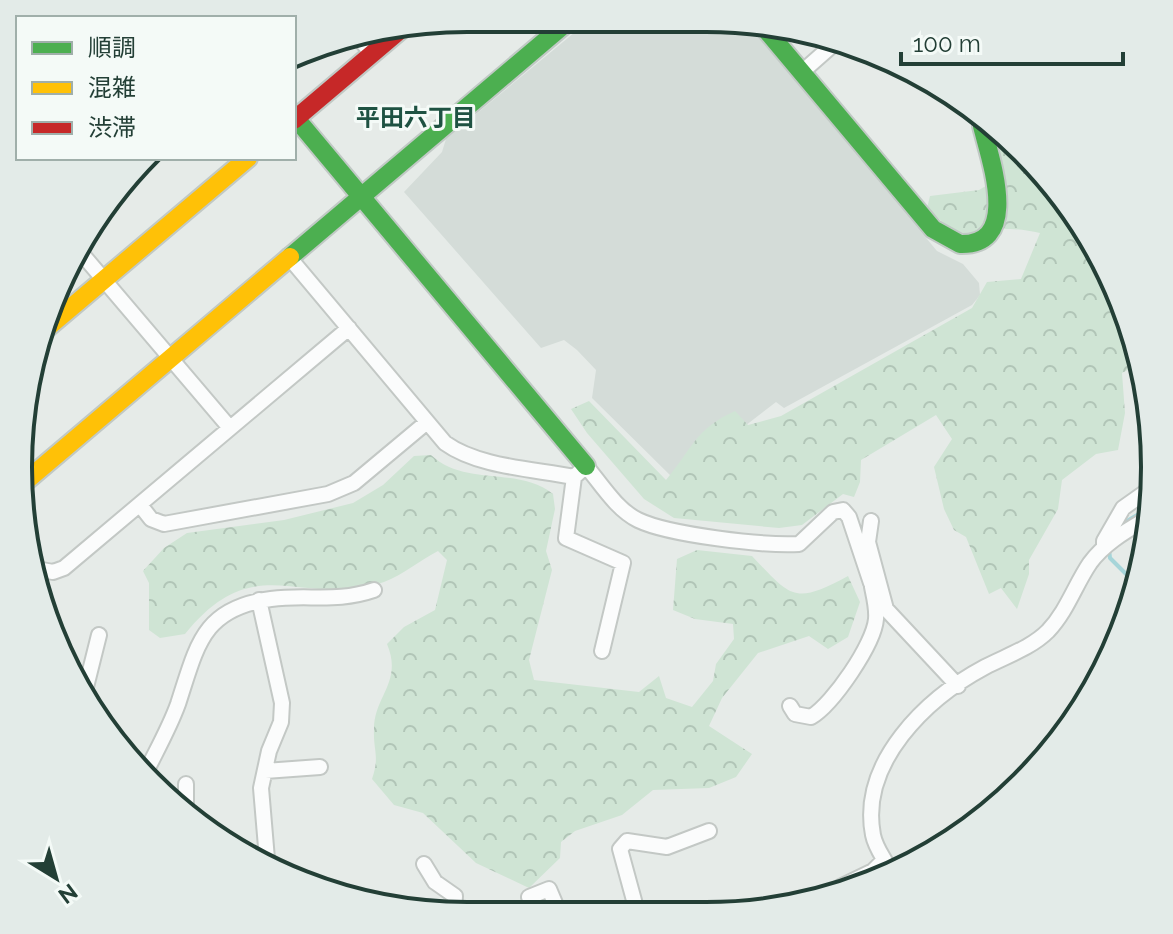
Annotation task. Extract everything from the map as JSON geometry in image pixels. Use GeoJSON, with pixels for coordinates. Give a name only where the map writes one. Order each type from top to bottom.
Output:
{"type":"FeatureCollection","features":[{"type":"Feature","properties":{"kind":"street"},"geometry":{"type":"LineString","coordinates":[[32,475],[555,32]]}},
{"type":"Feature","properties":{"kind":"street"},"geometry":{"type":"LineString","coordinates":[[773,37],[933,229],[959,245],[974,244],[989,235],[998,222],[999,206],[983,132]]}},
{"type":"Feature","properties":{"kind":"street"},"geometry":{"type":"LineString","coordinates":[[296,117],[390,39]]}},
{"type":"Feature","properties":{"kind":"street"},"geometry":{"type":"LineString","coordinates":[[364,44],[372,54]]}},
{"type":"Feature","properties":{"kind":"street"},"geometry":{"type":"LineString","coordinates":[[802,72],[827,50]]}},
{"type":"Feature","properties":{"kind":"street"},"geometry":{"type":"LineString","coordinates":[[296,119],[580,472],[636,519],[681,531],[799,544],[833,512],[843,510],[849,517],[874,582],[893,619],[919,639],[958,686]]}},
{"type":"Feature","properties":{"kind":"street"},"geometry":{"type":"LineString","coordinates":[[58,318],[246,160]]}},
{"type":"Feature","properties":{"kind":"street"},"geometry":{"type":"LineString","coordinates":[[288,256],[427,422],[457,452],[580,472]]}},
{"type":"Feature","properties":{"kind":"street"},"geometry":{"type":"LineString","coordinates":[[86,258],[230,428]]}},
{"type":"Feature","properties":{"kind":"street"},"geometry":{"type":"LineString","coordinates":[[45,570],[53,572],[64,568],[349,328]]}},
{"type":"Feature","properties":{"kind":"street"},"geometry":{"type":"LineString","coordinates":[[140,505],[151,519],[164,524],[328,494],[354,483],[427,422]]}},
{"type":"Feature","properties":{"kind":"street"},"geometry":{"type":"LineString","coordinates":[[580,472],[566,538],[623,563],[602,651]]}},
{"type":"Feature","properties":{"kind":"street"},"geometry":{"type":"LineString","coordinates":[[1105,547],[1104,541],[1123,508],[1140,496]]}},
{"type":"Feature","properties":{"kind":"street"},"geometry":{"type":"LineString","coordinates":[[790,706],[795,714],[811,717],[831,699],[872,636],[876,618],[868,542],[871,521]]}},
{"type":"Feature","properties":{"kind":"street"},"geometry":{"type":"LineString","coordinates":[[886,863],[872,831],[877,781],[883,762],[909,725],[958,686],[1048,632],[1091,562],[1105,547],[1137,525]]}},
{"type":"Feature","properties":{"kind":"street"},"geometry":{"type":"LineString","coordinates":[[149,764],[177,706],[200,639],[226,612],[259,600],[280,597],[330,600],[374,590]]}},
{"type":"Feature","properties":{"kind":"street"},"geometry":{"type":"LineString","coordinates":[[259,600],[282,703],[281,722],[261,788],[266,853]]}},
{"type":"Feature","properties":{"kind":"street"},"geometry":{"type":"LineString","coordinates":[[88,680],[99,635]]}},
{"type":"Feature","properties":{"kind":"street"},"geometry":{"type":"LineString","coordinates":[[265,771],[320,767]]}},
{"type":"Feature","properties":{"kind":"street"},"geometry":{"type":"LineString","coordinates":[[186,784],[186,799]]}},
{"type":"Feature","properties":{"kind":"street"},"geometry":{"type":"LineString","coordinates":[[634,902],[620,849],[627,841],[667,847],[709,831]]}},
{"type":"Feature","properties":{"kind":"street"},"geometry":{"type":"LineString","coordinates":[[424,864],[435,882],[455,896],[455,902]]}},
{"type":"Feature","properties":{"kind":"street"},"geometry":{"type":"LineString","coordinates":[[529,897],[549,889],[554,902]]}},
{"type":"Feature","properties":{"kind":"shaded area"},"geometry":{"type":"Polygon","coordinates":[[[575,32],[706,32],[757,35],[937,251],[963,264],[979,283],[980,295],[972,305],[784,408],[776,402],[675,480],[592,398],[596,370],[564,340],[541,348],[404,192],[442,152],[446,139],[575,32]]]}},
{"type":"Feature","properties":{"kind":"green space"},"geometry":{"type":"Polygon","coordinates":[[[994,141],[1051,202],[1083,250],[1119,331],[1130,369],[1122,373],[1125,413],[1118,450],[1096,454],[1062,480],[1058,509],[1029,560],[1029,574],[1017,609],[1001,588],[989,594],[966,537],[954,530],[944,509],[934,467],[952,439],[936,415],[861,460],[860,482],[854,497],[843,494],[802,525],[779,528],[674,518],[644,499],[587,433],[571,409],[589,401],[666,480],[702,433],[722,418],[735,411],[748,425],[781,416],[972,308],[987,282],[1021,279],[1040,233],[984,229],[957,235],[927,208],[930,196],[979,190],[999,178],[994,141]]]}},
{"type":"Feature","properties":{"kind":"green space"},"geometry":{"type":"Polygon","coordinates":[[[431,455],[459,471],[524,481],[553,494],[555,509],[546,551],[552,570],[529,660],[534,680],[639,692],[659,676],[666,698],[692,707],[713,681],[716,664],[734,639],[733,624],[695,619],[673,610],[677,559],[697,550],[752,556],[776,581],[795,593],[816,591],[848,576],[860,602],[848,637],[828,649],[809,636],[758,653],[722,698],[709,726],[752,754],[736,777],[709,788],[653,790],[622,815],[575,831],[561,842],[560,858],[529,888],[476,863],[423,813],[394,805],[372,779],[376,759],[375,717],[392,669],[387,644],[404,627],[435,610],[447,560],[438,551],[384,582],[355,589],[328,590],[257,586],[234,593],[211,608],[185,634],[160,638],[149,630],[149,583],[143,571],[164,548],[187,533],[284,520],[353,503],[383,485],[414,456],[431,455]]]}},
{"type":"Feature","properties":{"kind":"waterway"},"geometry":{"type":"LineString","coordinates":[[1127,521],[1138,515]]}},
{"type":"Feature","properties":{"kind":"waterway"},"geometry":{"type":"LineString","coordinates":[[1109,549],[1110,558],[1127,575]]}},
{"type":"Feature","properties":{"kind":"traffic: fast"},"geometry":{"type":"LineString","coordinates":[[290,257],[555,32]]}},
{"type":"Feature","properties":{"kind":"traffic: fast"},"geometry":{"type":"LineString","coordinates":[[772,37],[933,229],[960,244],[979,241],[991,231],[996,216],[995,178],[984,132]]}},
{"type":"Feature","properties":{"kind":"traffic: fast"},"geometry":{"type":"LineString","coordinates":[[296,118],[586,466]]}},
{"type":"Feature","properties":{"kind":"traffic: slow"},"geometry":{"type":"LineString","coordinates":[[58,318],[246,160]]}},
{"type":"Feature","properties":{"kind":"traffic: slow"},"geometry":{"type":"LineString","coordinates":[[32,476],[290,257]]}},
{"type":"Feature","properties":{"kind":"traffic: jam"},"geometry":{"type":"LineString","coordinates":[[296,118],[390,39]]}},
{"type":"Feature","properties":{"kind":"district","name":"平田六丁目"},"geometry":{"type":"Point","coordinates":[416,118]}}]}
